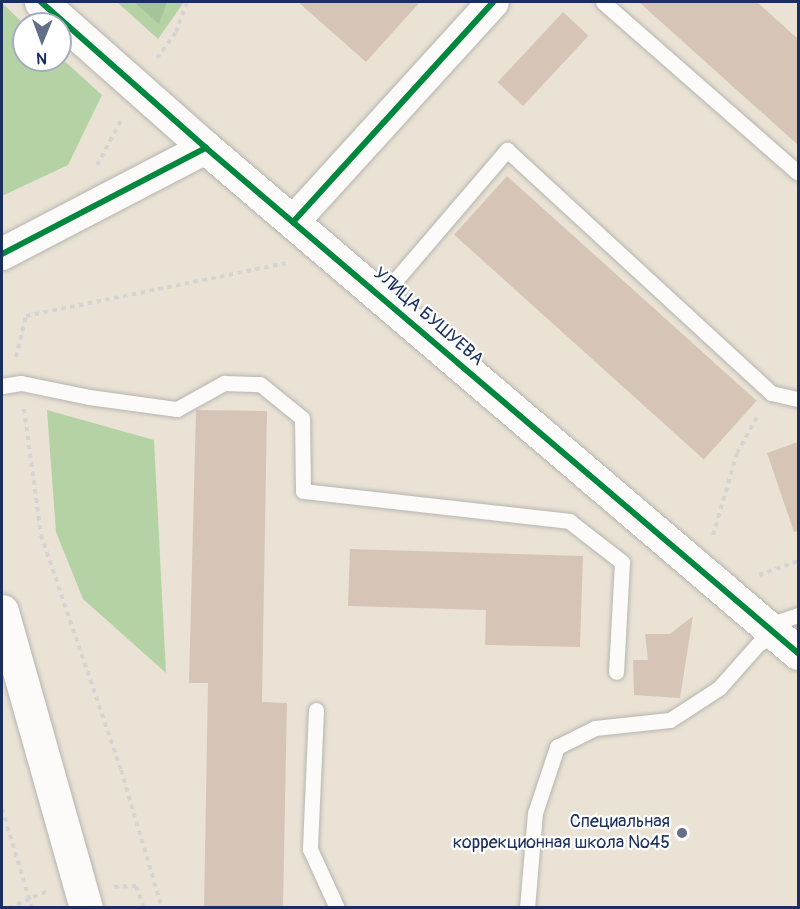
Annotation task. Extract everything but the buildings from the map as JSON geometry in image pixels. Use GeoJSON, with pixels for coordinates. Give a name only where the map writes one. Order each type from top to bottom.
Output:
{"type":"FeatureCollection","features":[{"type":"Feature","properties":{"kind":"street","name":"УЛИЦА БУШУЕВА"},"geometry":{"type":"LineString","coordinates":[[41,2],[206,148],[381,297],[785,632]]}},
{"type":"Feature","properties":{"kind":"street"},"geometry":{"type":"LineString","coordinates":[[293,222],[493,2]]}},
{"type":"Feature","properties":{"kind":"street"},"geometry":{"type":"LineString","coordinates":[[2,255],[206,148]]}},
{"type":"Feature","properties":{"kind":"street"},"geometry":{"type":"LineString","coordinates":[[2,611],[86,908]]}},
{"type":"Feature","properties":{"kind":"lane"},"geometry":{"type":"LineString","coordinates":[[603,2],[798,173]]}},
{"type":"Feature","properties":{"kind":"lane"},"geometry":{"type":"LineString","coordinates":[[381,297],[507,150],[771,393],[798,399]]}},
{"type":"Feature","properties":{"kind":"lane"},"geometry":{"type":"LineString","coordinates":[[2,386],[21,382],[89,397],[177,409],[224,383],[260,384],[302,418],[303,491],[569,521],[622,561],[616,672]]}},
{"type":"Feature","properties":{"kind":"lane"},"geometry":{"type":"LineString","coordinates":[[527,908],[535,813],[557,747],[595,728],[670,720],[719,688],[758,644],[785,632]]}},
{"type":"Feature","properties":{"kind":"lane"},"geometry":{"type":"LineString","coordinates":[[316,710],[309,849],[337,908]]}},
{"type":"Feature","properties":{"kind":"path"},"geometry":{"type":"LineString","coordinates":[[95,168],[117,130],[137,87],[176,32],[187,2]]}},
{"type":"Feature","properties":{"kind":"path"},"geometry":{"type":"LineString","coordinates":[[712,537],[737,453],[771,393]]}},
{"type":"Feature","properties":{"kind":"path"},"geometry":{"type":"LineString","coordinates":[[2,809],[32,908]]}},
{"type":"Feature","properties":{"kind":"path"},"geometry":{"type":"LineString","coordinates":[[136,886],[144,908]]}},
{"type":"Feature","properties":{"kind":"green space"},"geometry":{"type":"Polygon","coordinates":[[[117,2],[184,2],[158,39],[117,2]]]}},
{"type":"Feature","properties":{"kind":"green space"},"geometry":{"type":"Polygon","coordinates":[[[134,2],[167,2],[159,24],[134,2]]]}},
{"type":"Feature","properties":{"kind":"green space"},"geometry":{"type":"Polygon","coordinates":[[[2,3],[12,13],[12,72],[72,72],[72,68],[102,95],[68,165],[2,196],[2,3]]]}},
{"type":"Feature","properties":{"kind":"green space"},"geometry":{"type":"Polygon","coordinates":[[[47,410],[154,440],[166,673],[83,599],[56,532],[47,410]]]}},
{"type":"Feature","properties":{"kind":"cycle path"},"geometry":{"type":"LineString","coordinates":[[41,2],[206,148],[798,653]]}},
{"type":"Feature","properties":{"kind":"cycle path"},"geometry":{"type":"LineString","coordinates":[[293,222],[493,2]]}},
{"type":"Feature","properties":{"kind":"cycle path"},"geometry":{"type":"LineString","coordinates":[[2,254],[206,148]]}},
{"type":"Feature","properties":{"kind":"place","name":"Специальная коррекционная школа №45"},"geometry":{"type":"Point","coordinates":[682,833]}}]}
